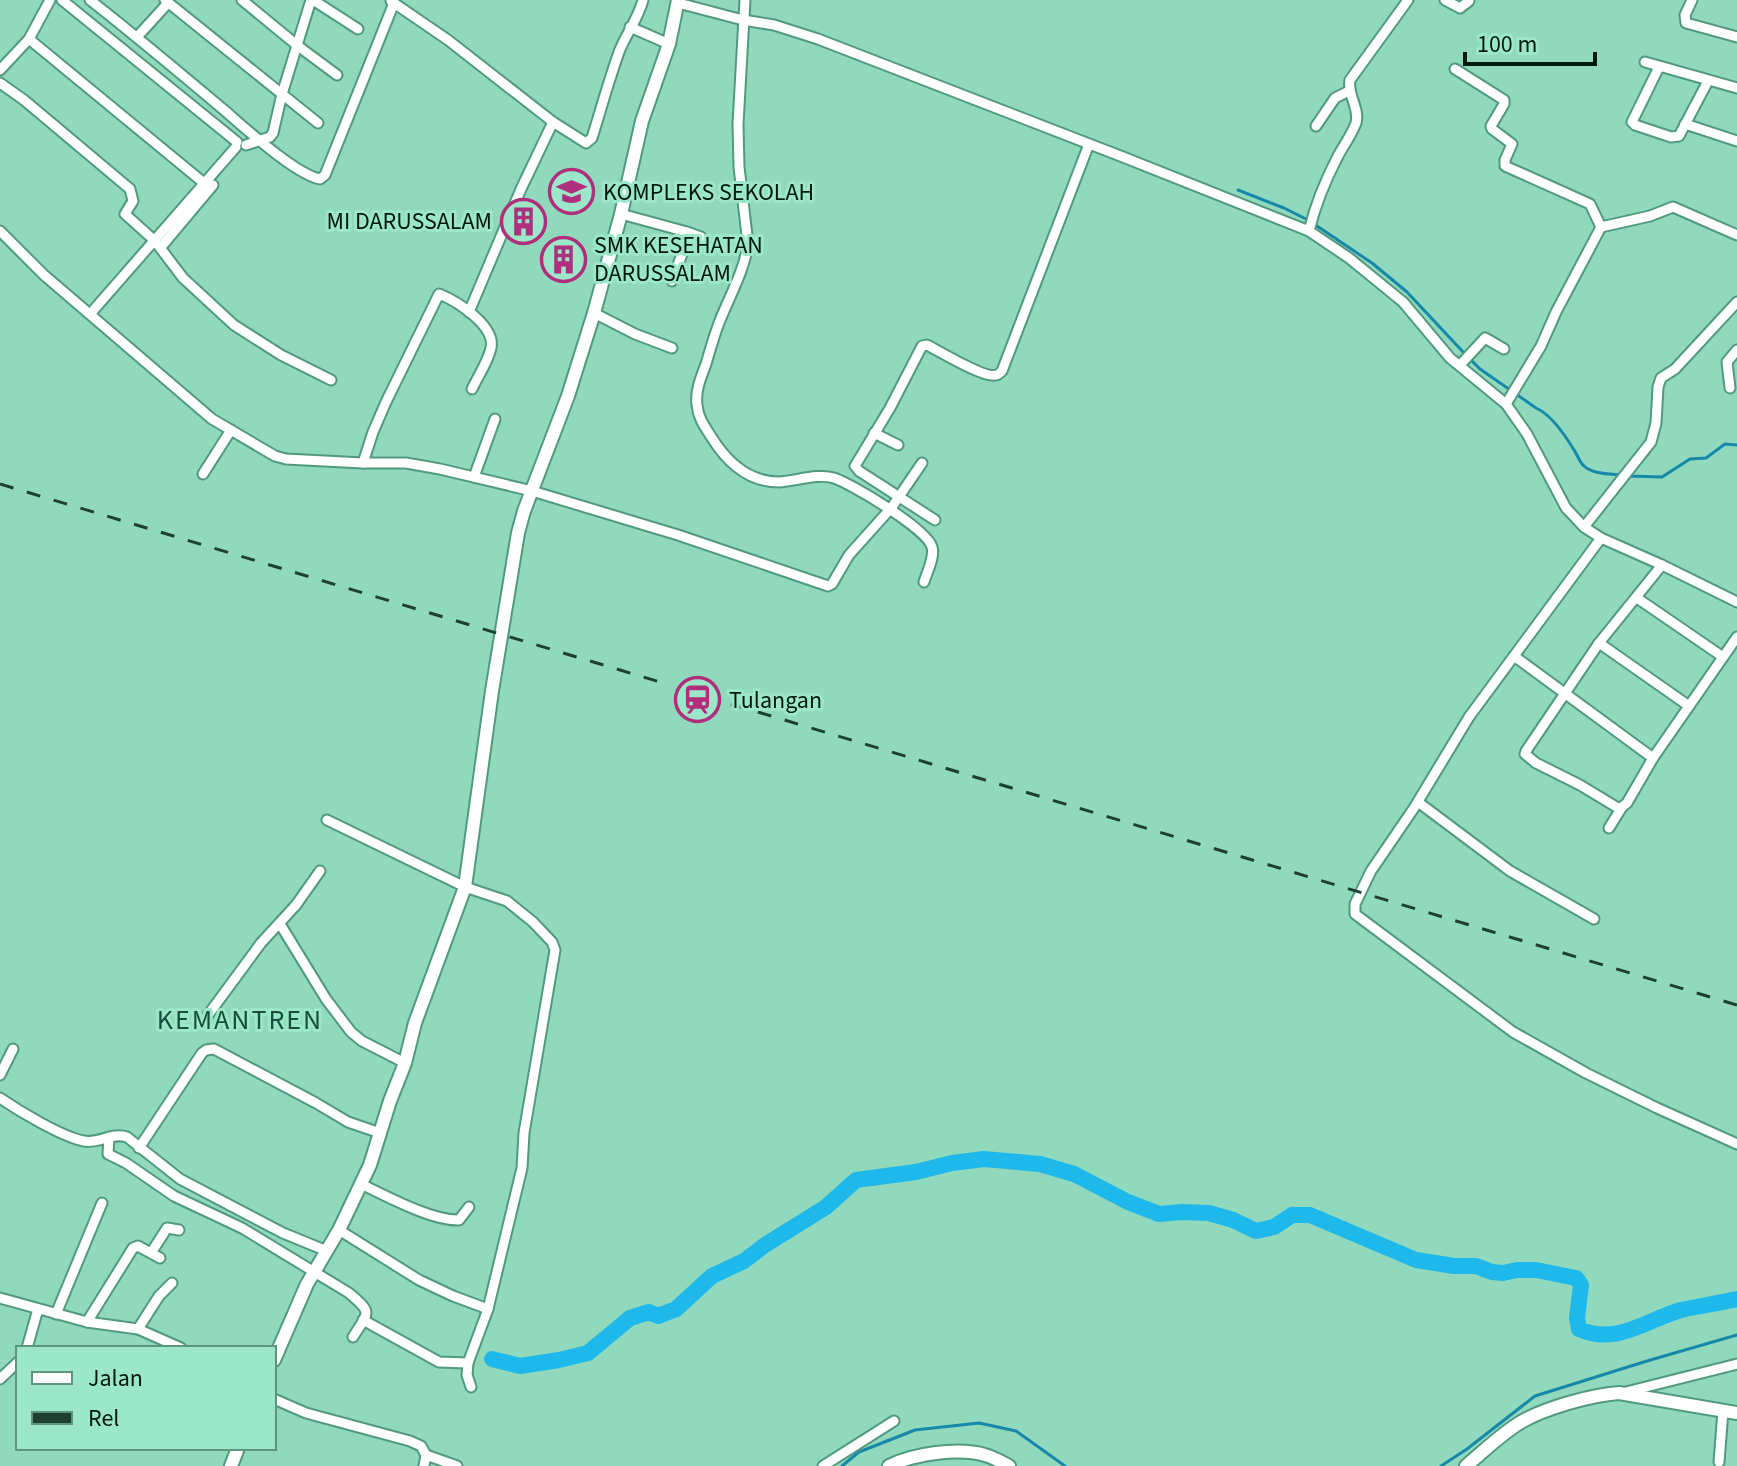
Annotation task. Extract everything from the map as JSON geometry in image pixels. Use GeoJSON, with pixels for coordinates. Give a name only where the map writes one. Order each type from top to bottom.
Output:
{"type":"FeatureCollection","features":[{"type":"Feature","properties":{"kind":"street"},"geometry":{"type":"LineString","coordinates":[[0,70],[29,39],[50,0]]}},
{"type":"Feature","properties":{"kind":"street"},"geometry":{"type":"LineString","coordinates":[[62,0],[239,146]]}},
{"type":"Feature","properties":{"kind":"street"},"geometry":{"type":"LineString","coordinates":[[90,0],[260,140],[313,178],[320,179],[325,175],[392,1],[583,142],[589,141],[619,52],[643,0]]}},
{"type":"Feature","properties":{"kind":"street"},"geometry":{"type":"LineString","coordinates":[[242,0],[337,75]]}},
{"type":"Feature","properties":{"kind":"street"},"geometry":{"type":"LineString","coordinates":[[91,313],[158,244],[239,146],[270,137],[273,133],[312,0],[358,29]]}},
{"type":"Feature","properties":{"kind":"street"},"geometry":{"type":"LineString","coordinates":[[745,0],[749,20],[738,124],[739,167],[748,244],[738,280],[718,324],[697,390],[701,422],[722,454],[746,474],[775,482],[831,477],[935,520]]}},
{"type":"Feature","properties":{"kind":"street"},"geometry":{"type":"LineString","coordinates":[[1310,225],[1337,157],[1356,122],[1355,106],[1349,91],[1350,80],[1408,0]]}},
{"type":"Feature","properties":{"kind":"street"},"geometry":{"type":"LineString","coordinates":[[1445,0],[1460,8],[1469,1]]}},
{"type":"Feature","properties":{"kind":"street"},"geometry":{"type":"LineString","coordinates":[[1692,0],[1685,15],[1686,23],[1737,37]]}},
{"type":"Feature","properties":{"kind":"street"},"geometry":{"type":"LineString","coordinates":[[137,37],[167,1],[318,123]]}},
{"type":"Feature","properties":{"kind":"street"},"geometry":{"type":"LineString","coordinates":[[276,1355],[361,1184],[465,887],[518,533],[568,396],[594,313],[642,121],[669,44],[678,2],[818,39],[1310,225],[1403,302],[1450,358],[1465,360],[1506,404],[1527,434],[1566,508],[1584,527],[1737,602]]}},
{"type":"Feature","properties":{"kind":"street"},"geometry":{"type":"LineString","coordinates":[[630,27],[669,44]]}},
{"type":"Feature","properties":{"kind":"street"},"geometry":{"type":"LineString","coordinates":[[29,39],[207,186]]}},
{"type":"Feature","properties":{"kind":"street"},"geometry":{"type":"LineString","coordinates":[[1645,62],[1737,88]]}},
{"type":"Feature","properties":{"kind":"street"},"geometry":{"type":"LineString","coordinates":[[1659,67],[1633,123],[1674,137],[1679,136],[1708,81]]}},
{"type":"Feature","properties":{"kind":"street"},"geometry":{"type":"LineString","coordinates":[[1455,69],[1504,100],[1491,126],[1512,144],[1505,166],[1590,204],[1601,227]]}},
{"type":"Feature","properties":{"kind":"street"},"geometry":{"type":"LineString","coordinates":[[0,83],[130,189],[133,201],[125,214],[158,244],[183,278],[234,325],[281,355],[331,380]]}},
{"type":"Feature","properties":{"kind":"street"},"geometry":{"type":"LineString","coordinates":[[1316,126],[1335,98],[1349,91]]}},
{"type":"Feature","properties":{"kind":"street"},"geometry":{"type":"LineString","coordinates":[[469,312],[553,122]]}},
{"type":"Feature","properties":{"kind":"street"},"geometry":{"type":"LineString","coordinates":[[1685,124],[1737,141]]}},
{"type":"Feature","properties":{"kind":"street"},"geometry":{"type":"LineString","coordinates":[[924,582],[934,550],[930,542],[895,503],[855,468],[922,346],[927,345],[990,376],[1002,371],[1089,144]]}},
{"type":"Feature","properties":{"kind":"street"},"geometry":{"type":"LineString","coordinates":[[1506,404],[1541,346],[1601,227],[1673,207],[1737,235]]}},
{"type":"Feature","properties":{"kind":"street"},"geometry":{"type":"LineString","coordinates":[[621,214],[701,237]]}},
{"type":"Feature","properties":{"kind":"street"},"geometry":{"type":"LineString","coordinates":[[0,231],[44,275],[212,419],[281,458],[406,463],[474,477],[678,535],[828,586],[849,555],[895,503],[922,463]]}},
{"type":"Feature","properties":{"kind":"street"},"geometry":{"type":"LineString","coordinates":[[672,281],[687,232]]}},
{"type":"Feature","properties":{"kind":"street"},"geometry":{"type":"LineString","coordinates":[[363,463],[373,432],[438,295],[469,312],[486,328],[492,343],[472,389]]}},
{"type":"Feature","properties":{"kind":"street"},"geometry":{"type":"LineString","coordinates":[[1584,527],[1651,442],[1661,378],[1675,369],[1737,302]]}},
{"type":"Feature","properties":{"kind":"street"},"geometry":{"type":"LineString","coordinates":[[594,313],[672,348]]}},
{"type":"Feature","properties":{"kind":"street"},"geometry":{"type":"LineString","coordinates":[[1465,360],[1485,338],[1504,349]]}},
{"type":"Feature","properties":{"kind":"street"},"geometry":{"type":"LineString","coordinates":[[1730,388],[1727,362],[1737,350]]}},
{"type":"Feature","properties":{"kind":"street"},"geometry":{"type":"LineString","coordinates":[[1727,362],[1737,371]]}},
{"type":"Feature","properties":{"kind":"street"},"geometry":{"type":"LineString","coordinates":[[474,477],[495,419]]}},
{"type":"Feature","properties":{"kind":"street"},"geometry":{"type":"LineString","coordinates":[[203,474],[231,430]]}},
{"type":"Feature","properties":{"kind":"street"},"geometry":{"type":"LineString","coordinates":[[874,433],[898,445]]}},
{"type":"Feature","properties":{"kind":"street"},"geometry":{"type":"LineString","coordinates":[[1601,538],[1469,717],[1418,802],[1371,871],[1355,904],[1355,914],[1513,1032],[1586,1073],[1737,1144]]}},
{"type":"Feature","properties":{"kind":"street"},"geometry":{"type":"LineString","coordinates":[[1622,807],[1609,804],[1525,754],[1599,643],[1662,565]]}},
{"type":"Feature","properties":{"kind":"street"},"geometry":{"type":"LineString","coordinates":[[1637,598],[1723,657]]}},
{"type":"Feature","properties":{"kind":"street"},"geometry":{"type":"LineString","coordinates":[[1609,828],[1653,758],[1737,637]]}},
{"type":"Feature","properties":{"kind":"street"},"geometry":{"type":"LineString","coordinates":[[1599,643],[1689,706]]}},
{"type":"Feature","properties":{"kind":"street"},"geometry":{"type":"LineString","coordinates":[[1514,656],[1653,758]]}},
{"type":"Feature","properties":{"kind":"street"},"geometry":{"type":"LineString","coordinates":[[1418,802],[1510,871],[1594,919]]}},
{"type":"Feature","properties":{"kind":"street"},"geometry":{"type":"LineString","coordinates":[[327,820],[465,887],[507,901],[533,922],[552,942],[555,950],[524,1133],[522,1168],[488,1309],[468,1363],[467,1375],[471,1387]]}},
{"type":"Feature","properties":{"kind":"street"},"geometry":{"type":"LineString","coordinates":[[208,1015],[320,871]]}},
{"type":"Feature","properties":{"kind":"street"},"geometry":{"type":"LineString","coordinates":[[280,924],[326,999],[351,1032],[405,1063]]}},
{"type":"Feature","properties":{"kind":"street"},"geometry":{"type":"LineString","coordinates":[[0,1075],[13,1049]]}},
{"type":"Feature","properties":{"kind":"street"},"geometry":{"type":"LineString","coordinates":[[139,1148],[202,1053],[209,1049],[293,1090],[348,1122],[380,1133]]}},
{"type":"Feature","properties":{"kind":"street"},"geometry":{"type":"LineString","coordinates":[[0,1098],[78,1139],[108,1143],[123,1136],[139,1148],[148,1167],[177,1187],[252,1226],[283,1233],[321,1260],[349,1293],[365,1306],[366,1315],[353,1337]]}},
{"type":"Feature","properties":{"kind":"street"},"geometry":{"type":"LineString","coordinates":[[108,1143],[108,1154],[148,1167],[177,1187],[321,1260]]}},
{"type":"Feature","properties":{"kind":"street"},"geometry":{"type":"LineString","coordinates":[[361,1184],[422,1212],[453,1220],[459,1220],[469,1207]]}},
{"type":"Feature","properties":{"kind":"street"},"geometry":{"type":"LineString","coordinates":[[56,1314],[102,1203]]}},
{"type":"Feature","properties":{"kind":"street"},"geometry":{"type":"LineString","coordinates":[[87,1322],[133,1248],[138,1246],[155,1255],[167,1228],[179,1230]]}},
{"type":"Feature","properties":{"kind":"street"},"geometry":{"type":"LineString","coordinates":[[339,1230],[419,1280],[488,1309]]}},
{"type":"Feature","properties":{"kind":"street"},"geometry":{"type":"LineString","coordinates":[[138,1329],[159,1296],[172,1283]]}},
{"type":"Feature","properties":{"kind":"street"},"geometry":{"type":"LineString","coordinates":[[1,1302],[87,1322],[138,1329],[176,1346]]}},
{"type":"Feature","properties":{"kind":"street"},"geometry":{"type":"LineString","coordinates":[[28,1346],[38,1309]]}},
{"type":"Feature","properties":{"kind":"street"},"geometry":{"type":"LineString","coordinates":[[363,1320],[443,1362],[468,1363]]}},
{"type":"Feature","properties":{"kind":"street"},"geometry":{"type":"LineString","coordinates":[[0,1379],[16,1364]]}},
{"type":"Feature","properties":{"kind":"street"},"geometry":{"type":"LineString","coordinates":[[1466,1466],[1523,1420],[1587,1398],[1737,1364]]}},
{"type":"Feature","properties":{"kind":"street"},"geometry":{"type":"LineString","coordinates":[[1619,1393],[1737,1413]]}},
{"type":"Feature","properties":{"kind":"street"},"geometry":{"type":"LineString","coordinates":[[276,1400],[306,1413],[410,1441],[421,1446],[426,1455],[424,1466]]}},
{"type":"Feature","properties":{"kind":"street"},"geometry":{"type":"LineString","coordinates":[[1719,1462],[1723,1411]]}},
{"type":"Feature","properties":{"kind":"street"},"geometry":{"type":"LineString","coordinates":[[823,1466],[894,1421]]}},
{"type":"Feature","properties":{"kind":"street"},"geometry":{"type":"LineString","coordinates":[[889,1466],[922,1455],[969,1453],[985,1455],[1009,1466]]}},
{"type":"Feature","properties":{"kind":"street"},"geometry":{"type":"LineString","coordinates":[[426,1455],[457,1466]]}},
{"type":"Feature","properties":{"kind":"waterway"},"geometry":{"type":"LineString","coordinates":[[1238,190],[1308,220]]}},
{"type":"Feature","properties":{"kind":"waterway"},"geometry":{"type":"LineString","coordinates":[[1314,224],[1372,263],[1407,292],[1465,354]]}},
{"type":"Feature","properties":{"kind":"waterway"},"geometry":{"type":"LineString","coordinates":[[1471,360],[1547,415],[1587,469],[1620,475]]}},
{"type":"Feature","properties":{"kind":"waterway"},"geometry":{"type":"LineString","coordinates":[[1628,476],[1662,477],[1690,459],[1706,458],[1725,444],[1737,445]]}},
{"type":"Feature","properties":{"kind":"waterway"},"geometry":{"type":"LineString","coordinates":[[492,1359],[520,1366],[588,1353],[630,1318],[649,1312],[658,1316],[676,1309],[712,1276],[744,1261],[826,1207],[856,1180],[984,1159],[1040,1164],[1074,1174],[1159,1214],[1209,1213],[1256,1231],[1274,1227],[1292,1215],[1310,1215],[1416,1260],[1476,1266],[1503,1273],[1536,1270],[1576,1278],[1581,1285],[1577,1318],[1579,1329],[1593,1333],[1619,1333],[1681,1310],[1737,1299]]}},
{"type":"Feature","properties":{"kind":"waterway"},"geometry":{"type":"LineString","coordinates":[[1441,1466],[1535,1396],[1737,1335]]}},
{"type":"Feature","properties":{"kind":"waterway"},"geometry":{"type":"LineString","coordinates":[[842,1466],[859,1452],[915,1430],[979,1423],[1016,1431],[1065,1466]]}},
{"type":"Feature","properties":{"kind":"railway"},"geometry":{"type":"LineString","coordinates":[[0,484],[670,685]]}},
{"type":"Feature","properties":{"kind":"railway"},"geometry":{"type":"LineString","coordinates":[[731,704],[1737,1005]]}},
{"type":"Feature","properties":{"kind":"place","name":"KOMPLEKS SEKOLAH"},"geometry":{"type":"Point","coordinates":[572,192]}},
{"type":"Feature","properties":{"kind":"place","name":"MI DARUSSALAM"},"geometry":{"type":"Point","coordinates":[523,221]}},
{"type":"Feature","properties":{"kind":"place","name":"SMK KESEHATAN DARUSSALAM"},"geometry":{"type":"Point","coordinates":[563,259]}},
{"type":"Feature","properties":{"kind":"place","name":"Tulangan"},"geometry":{"type":"Point","coordinates":[698,700]}},
{"type":"Feature","properties":{"kind":"district","name":"KEMANTREN"},"geometry":{"type":"Point","coordinates":[240,1020]}}]}
